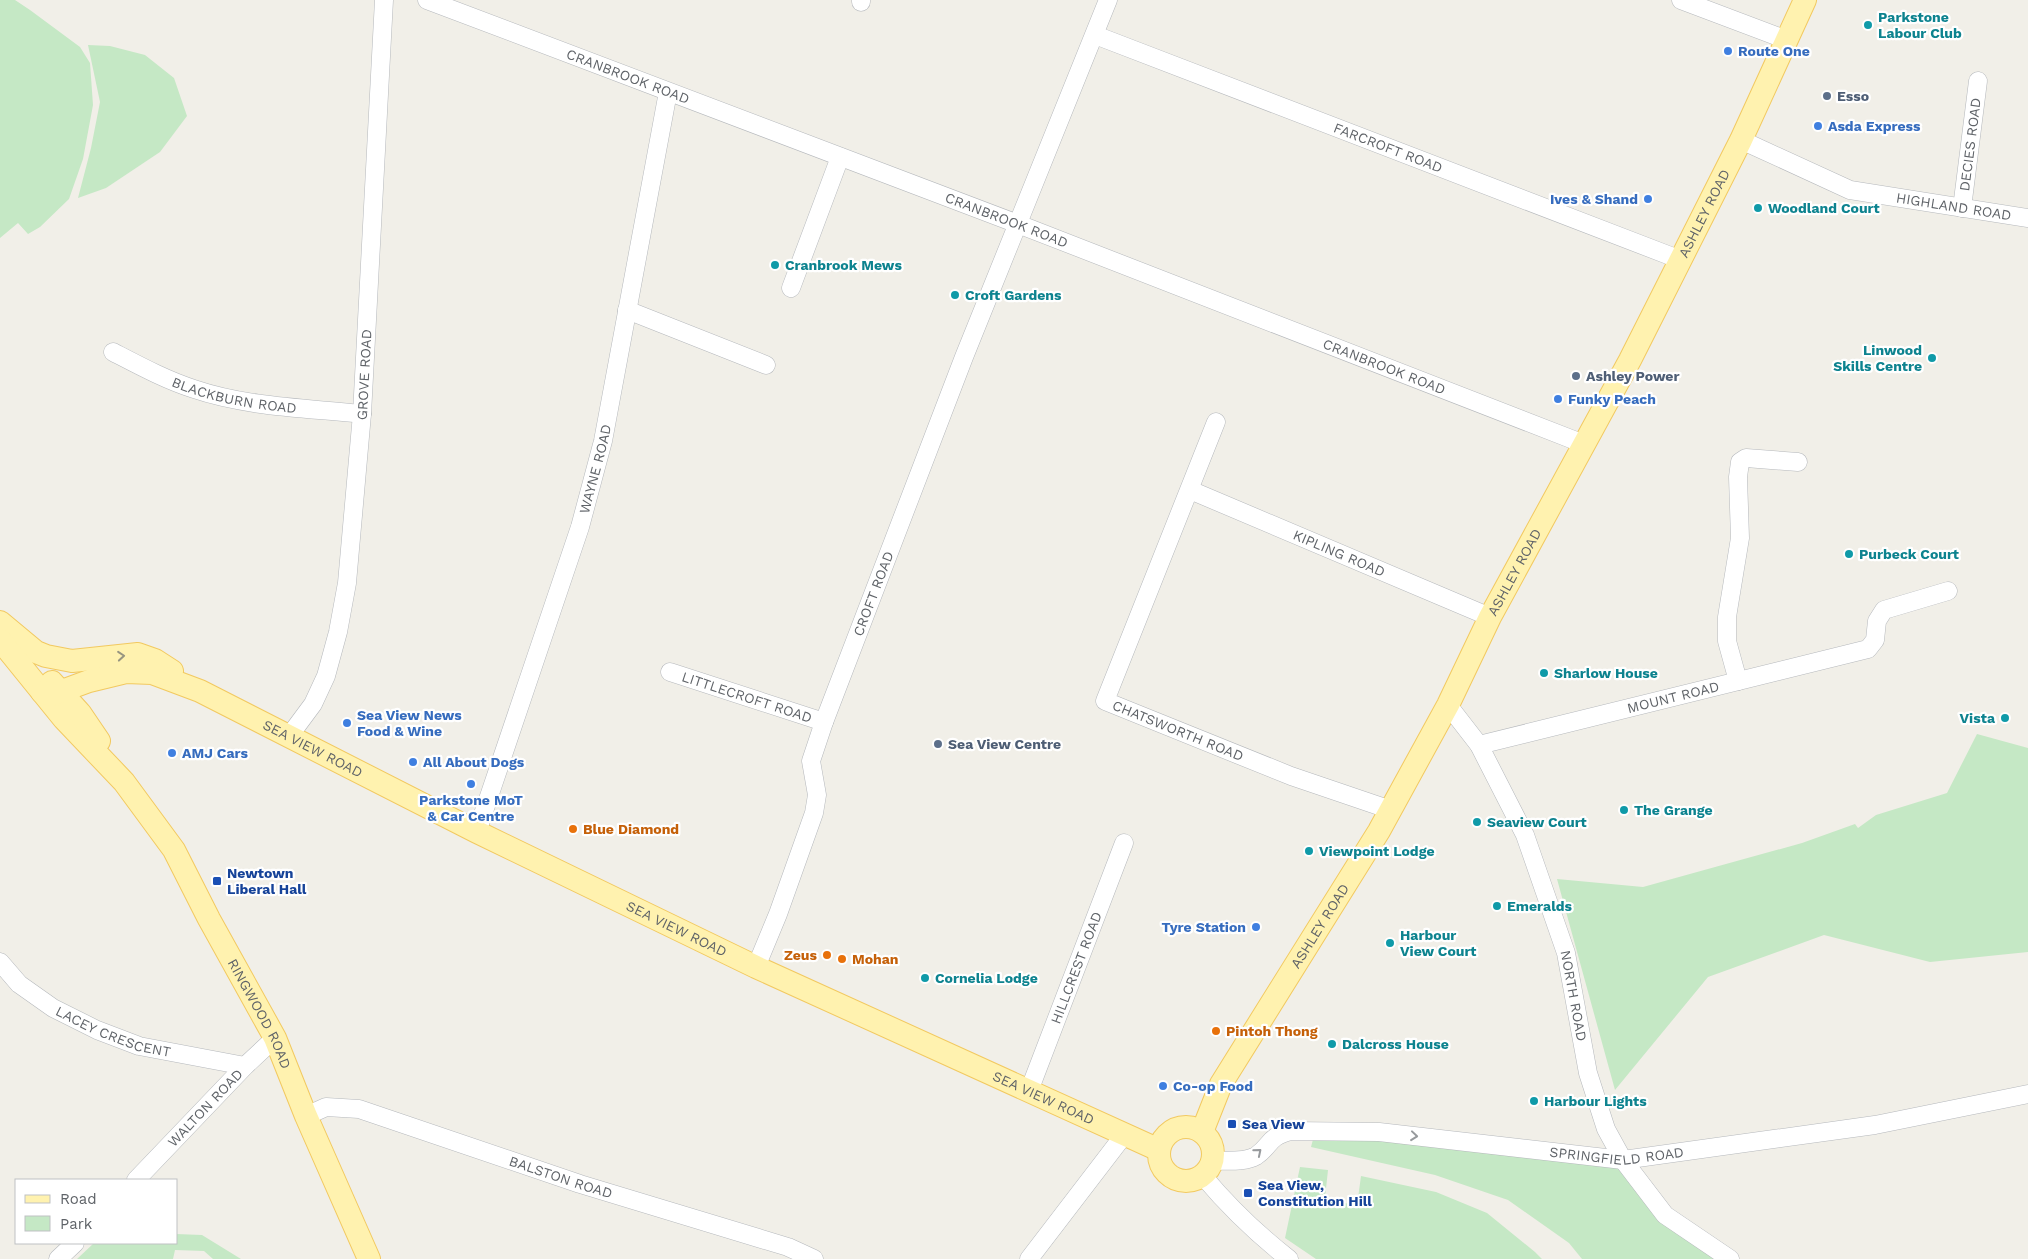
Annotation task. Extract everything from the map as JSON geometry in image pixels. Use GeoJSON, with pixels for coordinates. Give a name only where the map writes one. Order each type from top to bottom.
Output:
{"type":"FeatureCollection","features":[{"type":"Feature","properties":{"kind":"main road","name":"ASHLEY ROAD"},"geometry":{"type":"LineString","coordinates":[[1202,1132],[1220,1084],[1391,810],[1448,704],[1490,617],[1630,360],[1681,260],[1741,140],[1805,0]]}},
{"type":"Feature","properties":{"kind":"main road","name":"SEA VIEW ROAD"},"geometry":{"type":"LineString","coordinates":[[0,622],[36,652],[46,656],[72,661],[138,654],[155,660],[200,691]]}},
{"type":"Feature","properties":{"kind":"main road","name":"RINGWOOD ROAD"},"geometry":{"type":"LineString","coordinates":[[0,630],[53,690],[92,749],[124,782]]}},
{"type":"Feature","properties":{"kind":"main road","name":"RINGWOOD ROAD"},"geometry":{"type":"LineString","coordinates":[[0,640],[80,713],[124,782],[174,850],[209,919],[276,1038],[306,1116],[369,1259]]}},
{"type":"Feature","properties":{"kind":"main road"},"geometry":{"type":"LineString","coordinates":[[53,690],[72,661]]}},
{"type":"Feature","properties":{"kind":"main road","name":"SEA VIEW ROAD"},"geometry":{"type":"LineString","coordinates":[[80,713],[94,688],[102,681],[126,672]]}},
{"type":"Feature","properties":{"kind":"main road","name":"SEA VIEW ROAD"},"geometry":{"type":"LineString","coordinates":[[53,690],[126,672],[152,673],[200,691],[477,832],[756,967],[1159,1150]]}},
{"type":"Feature","properties":{"kind":"main road"},"geometry":{"type":"LineString","coordinates":[[1187,1127],[1202,1132],[1211,1144],[1208,1168],[1194,1180],[1185,1182],[1176,1180],[1162,1168],[1159,1150],[1166,1136],[1172,1131],[1187,1127]]}},
{"type":"Feature","properties":{"kind":"street","name":"GROVE ROAD"},"geometry":{"type":"LineString","coordinates":[[290,736],[313,704],[326,676],[338,632],[347,584],[362,414],[384,0]]}},
{"type":"Feature","properties":{"kind":"street","name":"CRANBROOK ROAD"},"geometry":{"type":"LineString","coordinates":[[427,0],[1018,224],[1584,444]]}},
{"type":"Feature","properties":{"kind":"street"},"geometry":{"type":"LineString","coordinates":[[1018,224],[1108,0]]}},
{"type":"Feature","properties":{"kind":"street"},"geometry":{"type":"LineString","coordinates":[[1681,0],[1787,40]]}},
{"type":"Feature","properties":{"kind":"street","name":"FARCROFT ROAD"},"geometry":{"type":"LineString","coordinates":[[1095,35],[1681,260]]}},
{"type":"Feature","properties":{"kind":"street","name":"DECIES ROAD"},"geometry":{"type":"LineString","coordinates":[[1962,208],[1978,81]]}},
{"type":"Feature","properties":{"kind":"street","name":"WAYNE ROAD"},"geometry":{"type":"LineString","coordinates":[[477,832],[580,527],[602,441],[668,92]]}},
{"type":"Feature","properties":{"kind":"street","name":"HIGHLAND ROAD"},"geometry":{"type":"LineString","coordinates":[[1741,140],[1850,190],[2028,218]]}},
{"type":"Feature","properties":{"kind":"street"},"geometry":{"type":"LineString","coordinates":[[791,288],[840,156]]}},
{"type":"Feature","properties":{"kind":"street","name":"CROFT ROAD"},"geometry":{"type":"LineString","coordinates":[[756,967],[778,914],[814,813],[816,795],[811,760],[824,722],[964,357],[1018,224]]}},
{"type":"Feature","properties":{"kind":"street"},"geometry":{"type":"LineString","coordinates":[[627,310],[766,365]]}},
{"type":"Feature","properties":{"kind":"street","name":"BLACKBURN ROAD"},"geometry":{"type":"LineString","coordinates":[[113,352],[164,378],[194,389],[229,398],[362,414]]}},
{"type":"Feature","properties":{"kind":"street","name":"CHATSWORTH ROAD"},"geometry":{"type":"LineString","coordinates":[[1216,422],[1105,701],[1291,776],[1391,810]]}},
{"type":"Feature","properties":{"kind":"street"},"geometry":{"type":"LineString","coordinates":[[1738,681],[1727,641],[1727,617],[1740,538],[1738,477],[1740,462],[1746,458],[1798,462]]}},
{"type":"Feature","properties":{"kind":"street","name":"KIPLING ROAD"},"geometry":{"type":"LineString","coordinates":[[1190,490],[1490,617]]}},
{"type":"Feature","properties":{"kind":"street","name":"MOUNT ROAD"},"geometry":{"type":"LineString","coordinates":[[1479,745],[1868,649],[1875,640],[1877,621],[1884,610],[1948,592]]}},
{"type":"Feature","properties":{"kind":"street","name":"LITTLECROFT ROAD"},"geometry":{"type":"LineString","coordinates":[[670,672],[824,722]]}},
{"type":"Feature","properties":{"kind":"street","name":"NORTH ROAD"},"geometry":{"type":"LineString","coordinates":[[1448,704],[1479,745],[1525,835],[1566,953],[1588,1073],[1606,1129],[1623,1160],[1665,1215],[1730,1259]]}},
{"type":"Feature","properties":{"kind":"street","name":"HILLCREST ROAD"},"geometry":{"type":"LineString","coordinates":[[1029,1091],[1124,843]]}},
{"type":"Feature","properties":{"kind":"street","name":"LACEY CRESCENT"},"geometry":{"type":"LineString","coordinates":[[0,962],[19,984],[53,1008],[97,1030],[139,1046],[245,1066]]}},
{"type":"Feature","properties":{"kind":"street","name":"WALTON ROAD"},"geometry":{"type":"LineString","coordinates":[[137,1179],[245,1066],[276,1038]]}},
{"type":"Feature","properties":{"kind":"street","name":"SPRINGFIELD ROAD"},"geometry":{"type":"LineString","coordinates":[[1208,1168],[1255,1156],[1278,1135],[1291,1131],[1379,1132],[1623,1160],[1875,1125],[2028,1094]]}},
{"type":"Feature","properties":{"kind":"street","name":"BALSTON ROAD"},"geometry":{"type":"LineString","coordinates":[[306,1116],[326,1107],[360,1109],[783,1253],[814,1259]]}},
{"type":"Feature","properties":{"kind":"street"},"geometry":{"type":"LineString","coordinates":[[1029,1259],[1124,1135]]}},
{"type":"Feature","properties":{"kind":"street"},"geometry":{"type":"LineString","coordinates":[[1208,1168],[1233,1210],[1289,1259]]}},
{"type":"Feature","properties":{"kind":"street"},"geometry":{"type":"LineString","coordinates":[[58,1259],[74,1244]]}},
{"type":"Feature","properties":{"kind":"green space"},"geometry":{"type":"Polygon","coordinates":[[[0,0],[15,0],[80,47],[90,63],[93,105],[83,159],[69,199],[40,227],[28,234],[18,223],[0,238],[0,0]]]}},
{"type":"Feature","properties":{"kind":"green space"},"geometry":{"type":"Polygon","coordinates":[[[88,45],[110,46],[145,55],[174,78],[187,116],[160,152],[106,188],[78,198],[91,148],[100,102],[88,45]]]}},
{"type":"Feature","properties":{"kind":"green space"},"geometry":{"type":"Polygon","coordinates":[[[1977,734],[2028,748],[2028,952],[1930,962],[1824,935],[1708,977],[1615,1090],[1557,879],[1643,887],[1802,843],[1855,824],[1858,828],[1876,815],[1947,793],[1977,734]]]}},
{"type":"Feature","properties":{"kind":"green space"},"geometry":{"type":"Polygon","coordinates":[[[1315,1132],[1623,1160],[1665,1215],[1730,1259],[1582,1259],[1569,1243],[1508,1200],[1435,1175],[1311,1147],[1315,1132]]]}},
{"type":"Feature","properties":{"kind":"green space"},"geometry":{"type":"Polygon","coordinates":[[[1300,1167],[1328,1170],[1325,1198],[1357,1206],[1361,1176],[1436,1192],[1487,1213],[1542,1259],[1316,1259],[1285,1238],[1300,1167]]]}},
{"type":"Feature","properties":{"kind":"green space"},"geometry":{"type":"Polygon","coordinates":[[[178,1234],[202,1235],[241,1259],[213,1259],[204,1251],[175,1250],[173,1259],[77,1259],[93,1244],[178,1244],[178,1234]]]}},
{"type":"Feature","properties":{"kind":"place","name":"Parkstone Labour Club"},"geometry":{"type":"Point","coordinates":[1868,25]}},
{"type":"Feature","properties":{"kind":"place","name":"Route One"},"geometry":{"type":"Point","coordinates":[1728,51]}},
{"type":"Feature","properties":{"kind":"place","name":"Esso"},"geometry":{"type":"Point","coordinates":[1827,96]}},
{"type":"Feature","properties":{"kind":"place","name":"Asda Express"},"geometry":{"type":"Point","coordinates":[1818,126]}},
{"type":"Feature","properties":{"kind":"place","name":"Ives & Shand"},"geometry":{"type":"Point","coordinates":[1648,199]}},
{"type":"Feature","properties":{"kind":"place","name":"Woodland Court"},"geometry":{"type":"Point","coordinates":[1758,208]}},
{"type":"Feature","properties":{"kind":"place","name":"Cranbrook Mews"},"geometry":{"type":"Point","coordinates":[775,265]}},
{"type":"Feature","properties":{"kind":"place","name":"Croft Gardens"},"geometry":{"type":"Point","coordinates":[955,295]}},
{"type":"Feature","properties":{"kind":"place","name":"Linwood Skills Centre"},"geometry":{"type":"Point","coordinates":[1932,358]}},
{"type":"Feature","properties":{"kind":"place","name":"Ashley Power"},"geometry":{"type":"Point","coordinates":[1576,376]}},
{"type":"Feature","properties":{"kind":"place","name":"Funky Peach"},"geometry":{"type":"Point","coordinates":[1558,399]}},
{"type":"Feature","properties":{"kind":"place","name":"Purbeck Court"},"geometry":{"type":"Point","coordinates":[1849,554]}},
{"type":"Feature","properties":{"kind":"place","name":"Sharlow House"},"geometry":{"type":"Point","coordinates":[1544,673]}},
{"type":"Feature","properties":{"kind":"place","name":"Vista"},"geometry":{"type":"Point","coordinates":[2005,718]}},
{"type":"Feature","properties":{"kind":"place","name":"Sea View News Food & Wine"},"geometry":{"type":"Point","coordinates":[347,723]}},
{"type":"Feature","properties":{"kind":"place","name":"Sea View Centre"},"geometry":{"type":"Point","coordinates":[938,744]}},
{"type":"Feature","properties":{"kind":"place","name":"AMJ Cars"},"geometry":{"type":"Point","coordinates":[172,753]}},
{"type":"Feature","properties":{"kind":"place","name":"All About Dogs"},"geometry":{"type":"Point","coordinates":[413,762]}},
{"type":"Feature","properties":{"kind":"place","name":"Parkstone MoT & Car Centre"},"geometry":{"type":"Point","coordinates":[471,784]}},
{"type":"Feature","properties":{"kind":"place","name":"The Grange"},"geometry":{"type":"Point","coordinates":[1624,810]}},
{"type":"Feature","properties":{"kind":"place","name":"Seaview Court"},"geometry":{"type":"Point","coordinates":[1477,822]}},
{"type":"Feature","properties":{"kind":"place","name":"Blue Diamond"},"geometry":{"type":"Point","coordinates":[573,829]}},
{"type":"Feature","properties":{"kind":"place","name":"Viewpoint Lodge"},"geometry":{"type":"Point","coordinates":[1309,851]}},
{"type":"Feature","properties":{"kind":"place","name":"Newtown Liberal Hall"},"geometry":{"type":"Point","coordinates":[217,881]}},
{"type":"Feature","properties":{"kind":"place","name":"Emeralds"},"geometry":{"type":"Point","coordinates":[1497,906]}},
{"type":"Feature","properties":{"kind":"place","name":"Tyre Station"},"geometry":{"type":"Point","coordinates":[1256,927]}},
{"type":"Feature","properties":{"kind":"place","name":"Harbour View Court"},"geometry":{"type":"Point","coordinates":[1390,943]}},
{"type":"Feature","properties":{"kind":"place","name":"Zeus"},"geometry":{"type":"Point","coordinates":[827,955]}},
{"type":"Feature","properties":{"kind":"place","name":"Mohan"},"geometry":{"type":"Point","coordinates":[842,959]}},
{"type":"Feature","properties":{"kind":"place","name":"Cornelia Lodge"},"geometry":{"type":"Point","coordinates":[925,978]}},
{"type":"Feature","properties":{"kind":"place","name":"Pintoh Thong"},"geometry":{"type":"Point","coordinates":[1216,1031]}},
{"type":"Feature","properties":{"kind":"place","name":"Dalcross House"},"geometry":{"type":"Point","coordinates":[1332,1044]}},
{"type":"Feature","properties":{"kind":"place","name":"Co-op Food"},"geometry":{"type":"Point","coordinates":[1163,1086]}},
{"type":"Feature","properties":{"kind":"place","name":"Harbour Lights"},"geometry":{"type":"Point","coordinates":[1534,1101]}},
{"type":"Feature","properties":{"kind":"place","name":"Sea View"},"geometry":{"type":"Point","coordinates":[1232,1124]}},
{"type":"Feature","properties":{"kind":"place","name":"Sea View, Constitution Hill"},"geometry":{"type":"Point","coordinates":[1248,1193]}}]}
